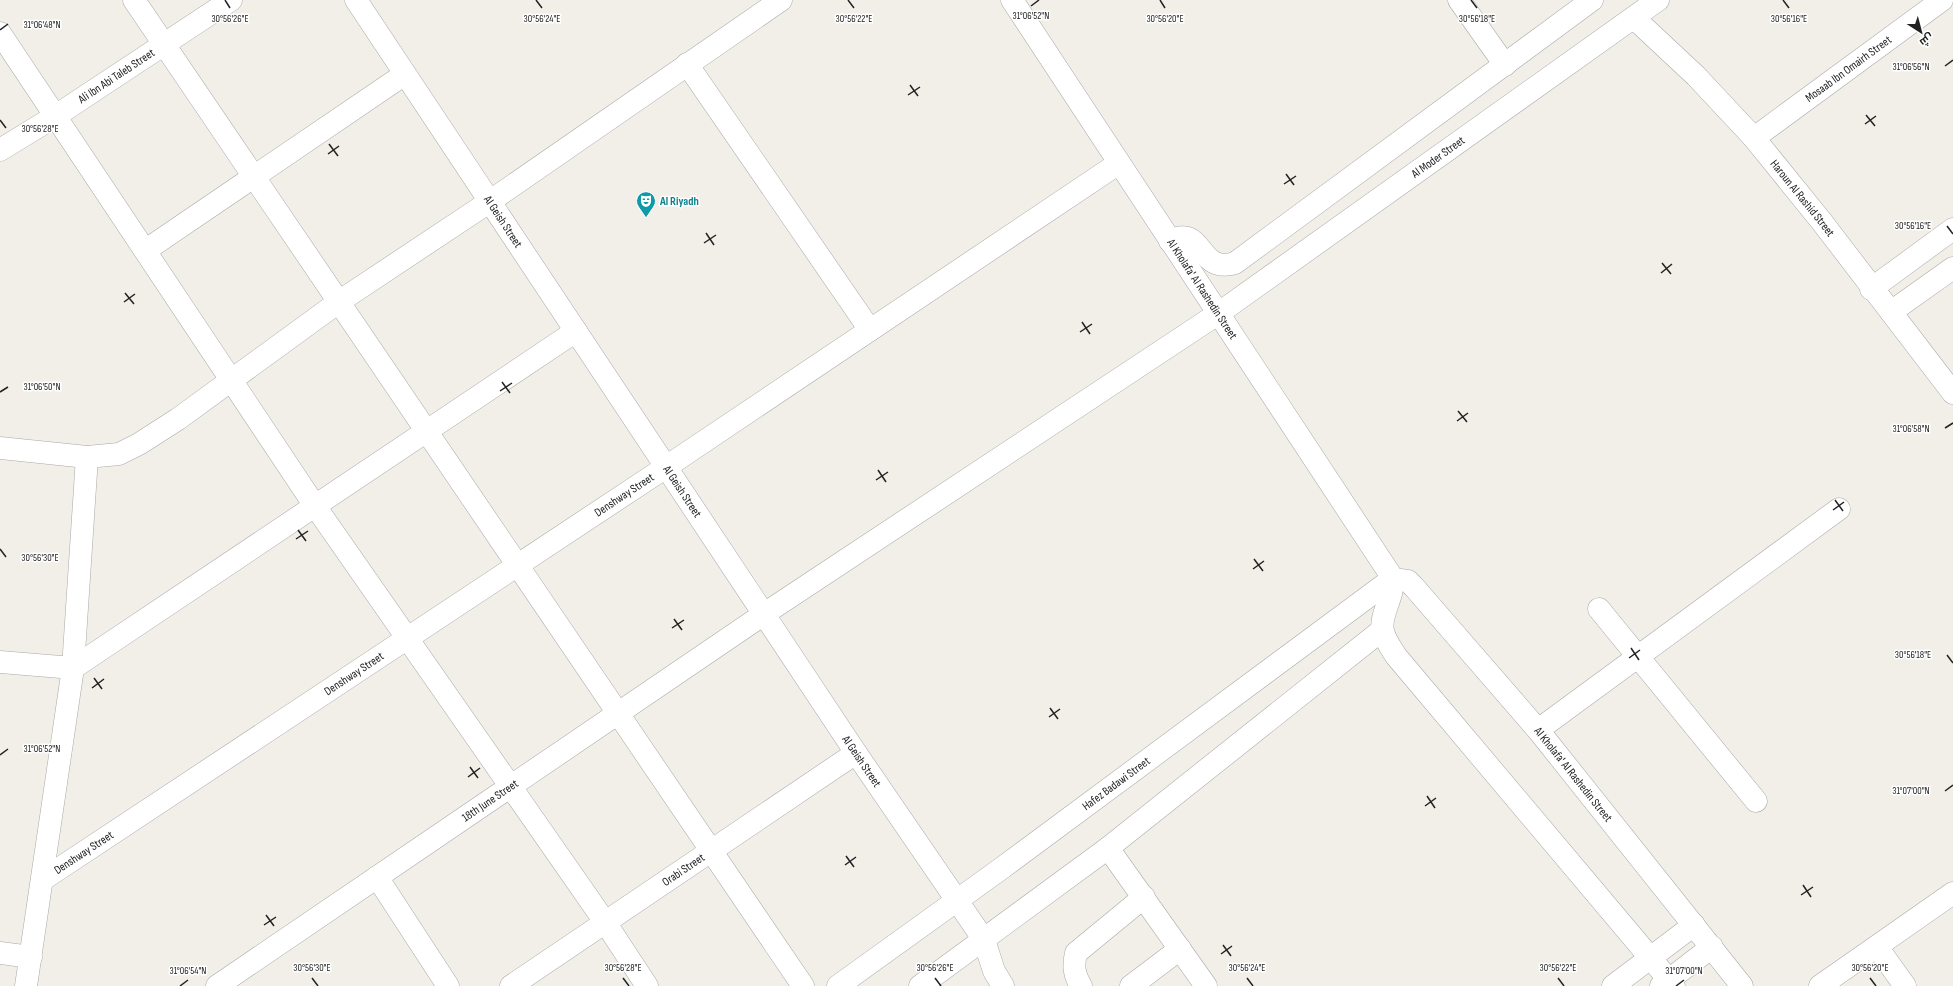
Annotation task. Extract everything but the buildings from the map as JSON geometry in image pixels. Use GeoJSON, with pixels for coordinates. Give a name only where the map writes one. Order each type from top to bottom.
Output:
{"type":"FeatureCollection","features":[{"type":"Feature","properties":{"kind":"street"},"geometry":{"type":"LineString","coordinates":[[134,0],[340,301],[804,986]]}},
{"type":"Feature","properties":{"kind":"street","name":"Ali Ibn Abi Taleb Street"},"geometry":{"type":"LineString","coordinates":[[0,150],[54,117],[231,0]]}},
{"type":"Feature","properties":{"kind":"street","name":"Al Geish Street"},"geometry":{"type":"LineString","coordinates":[[356,0],[856,753],[984,940],[994,971],[1003,986]]}},
{"type":"Feature","properties":{"kind":"street"},"geometry":{"type":"LineString","coordinates":[[0,448],[87,457],[119,454],[139,444],[178,419],[340,301],[489,202],[781,0]]}},
{"type":"Feature","properties":{"kind":"street"},"geometry":{"type":"LineString","coordinates":[[1459,0],[1505,65]]}},
{"type":"Feature","properties":{"kind":"street"},"geometry":{"type":"LineString","coordinates":[[1170,241],[1177,238],[1192,240],[1197,243],[1212,262],[1223,265],[1235,262],[1592,0]]}},
{"type":"Feature","properties":{"kind":"street","name":"Al Moder Street"},"geometry":{"type":"LineString","coordinates":[[764,614],[1219,314],[1658,0]]}},
{"type":"Feature","properties":{"kind":"street","name":"Mosaab Ibn Omairh Street"},"geometry":{"type":"LineString","coordinates":[[1754,138],[1942,0]]}},
{"type":"Feature","properties":{"kind":"street","name":"Al Kholafa' Al Rashedin Street"},"geometry":{"type":"LineString","coordinates":[[1018,2],[1119,163],[1392,579],[1408,581],[1414,587],[1538,730],[1742,986]]}},
{"type":"Feature","properties":{"kind":"street","name":"Haroun Al Rashid Street"},"geometry":{"type":"LineString","coordinates":[[1634,18],[1696,76],[1754,138],[1822,222],[1871,289],[1891,312],[1953,393]]}},
{"type":"Feature","properties":{"kind":"street"},"geometry":{"type":"LineString","coordinates":[[0,33],[54,117],[146,250],[315,506],[605,922],[647,986]]}},
{"type":"Feature","properties":{"kind":"street"},"geometry":{"type":"LineString","coordinates":[[687,64],[870,330]]}},
{"type":"Feature","properties":{"kind":"street"},"geometry":{"type":"LineString","coordinates":[[146,250],[405,74]]}},
{"type":"Feature","properties":{"kind":"street","name":"Denshway Street"},"geometry":{"type":"LineString","coordinates":[[42,880],[666,467],[1119,163]]}},
{"type":"Feature","properties":{"kind":"street"},"geometry":{"type":"LineString","coordinates":[[1871,289],[1953,229]]}},
{"type":"Feature","properties":{"kind":"street"},"geometry":{"type":"LineString","coordinates":[[1891,312],[1953,268]]}},
{"type":"Feature","properties":{"kind":"street"},"geometry":{"type":"LineString","coordinates":[[0,662],[73,668],[576,331]]}},
{"type":"Feature","properties":{"kind":"street"},"geometry":{"type":"LineString","coordinates":[[26,986],[73,668],[87,457]]}},
{"type":"Feature","properties":{"kind":"street"},"geometry":{"type":"LineString","coordinates":[[1538,730],[1839,509]]}},
{"type":"Feature","properties":{"kind":"street"},"geometry":{"type":"LineString","coordinates":[[1392,579],[1382,630],[1388,644],[1396,656],[1651,958],[1668,984],[1712,947]]}},
{"type":"Feature","properties":{"kind":"street","name":"Hafez Badawi Street"},"geometry":{"type":"LineString","coordinates":[[838,986],[956,901],[1392,579]]}},
{"type":"Feature","properties":{"kind":"street"},"geometry":{"type":"LineString","coordinates":[[1599,609],[1756,801]]}},
{"type":"Feature","properties":{"kind":"street","name":"18th June Street"},"geometry":{"type":"LineString","coordinates":[[217,986],[764,614]]}},
{"type":"Feature","properties":{"kind":"street"},"geometry":{"type":"LineString","coordinates":[[922,986],[1108,848],[1382,630]]}},
{"type":"Feature","properties":{"kind":"street","name":"Orabi Street"},"geometry":{"type":"LineString","coordinates":[[511,986],[856,753]]}},
{"type":"Feature","properties":{"kind":"street"},"geometry":{"type":"LineString","coordinates":[[1108,848],[1206,986]]}},
{"type":"Feature","properties":{"kind":"street"},"geometry":{"type":"LineString","coordinates":[[377,877],[448,986]]}},
{"type":"Feature","properties":{"kind":"street"},"geometry":{"type":"LineString","coordinates":[[1820,986],[1953,893]]}},
{"type":"Feature","properties":{"kind":"street"},"geometry":{"type":"LineString","coordinates":[[1082,986],[1075,974],[1073,964],[1076,953],[1144,898]]}},
{"type":"Feature","properties":{"kind":"street"},"geometry":{"type":"LineString","coordinates":[[1613,986],[1694,925]]}},
{"type":"Feature","properties":{"kind":"street"},"geometry":{"type":"LineString","coordinates":[[1877,947],[1905,986]]}},
{"type":"Feature","properties":{"kind":"street"},"geometry":{"type":"LineString","coordinates":[[1131,986],[1180,949]]}},
{"type":"Feature","properties":{"kind":"street"},"geometry":{"type":"LineString","coordinates":[[0,953],[30,957]]}},
{"type":"Feature","properties":{"kind":"place","name":"Al Riyadh"},"geometry":{"type":"Point","coordinates":[646,218]}}]}
